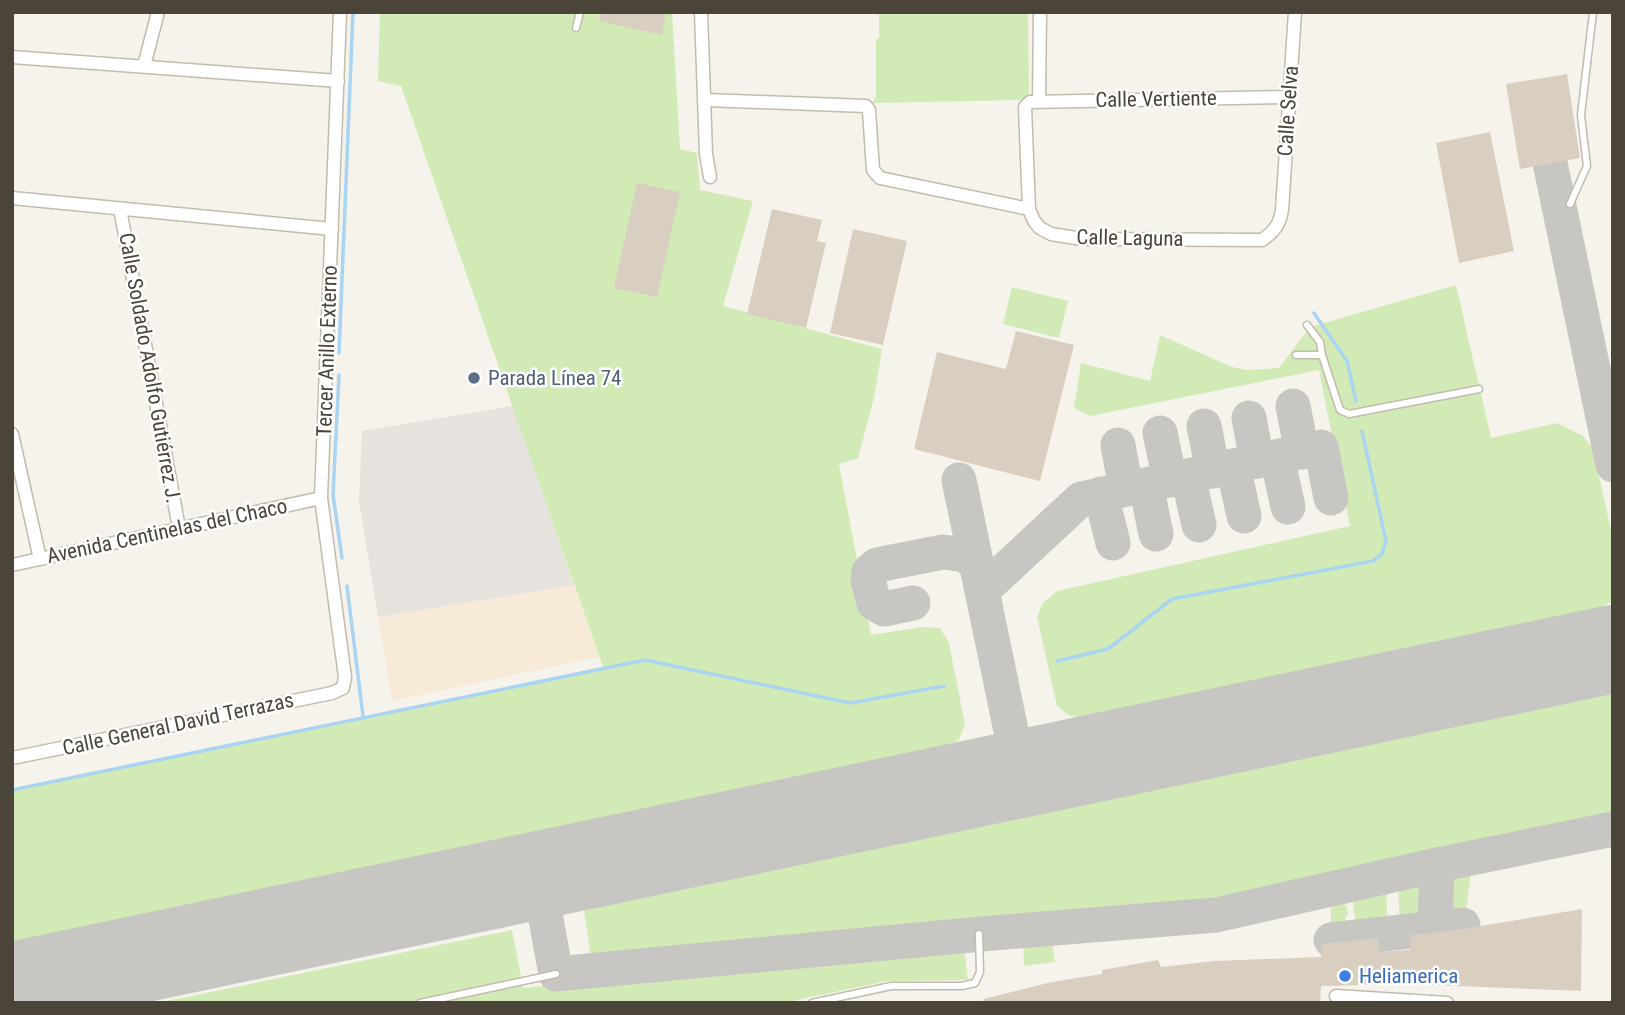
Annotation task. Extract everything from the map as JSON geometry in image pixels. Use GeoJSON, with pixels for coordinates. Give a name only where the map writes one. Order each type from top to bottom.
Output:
{"type":"FeatureCollection","features":[{"type":"Feature","properties":{"kind":"street"},"geometry":{"type":"LineString","coordinates":[[144,66],[158,12]]}},
{"type":"Feature","properties":{"kind":"street","name":"Tercer Anillo Externo"},"geometry":{"type":"LineString","coordinates":[[340,12],[321,498],[345,677],[342,688]]}},
{"type":"Feature","properties":{"kind":"street"},"geometry":{"type":"LineString","coordinates":[[701,12],[706,154],[710,177]]}},
{"type":"Feature","properties":{"kind":"street"},"geometry":{"type":"LineString","coordinates":[[1039,101],[1040,12]]}},
{"type":"Feature","properties":{"kind":"street","name":"Calle Selva"},"geometry":{"type":"LineString","coordinates":[[1282,210],[1295,12]]}},
{"type":"Feature","properties":{"kind":"street"},"geometry":{"type":"LineString","coordinates":[[12,57],[338,81]]}},
{"type":"Feature","properties":{"kind":"street","name":"Calle Vertiente"},"geometry":{"type":"LineString","coordinates":[[1029,209],[1024,107],[1030,102],[1289,97]]}},
{"type":"Feature","properties":{"kind":"street"},"geometry":{"type":"LineString","coordinates":[[706,100],[866,106],[869,110],[875,175],[1029,209]]}},
{"type":"Feature","properties":{"kind":"street"},"geometry":{"type":"LineString","coordinates":[[12,198],[332,229]]}},
{"type":"Feature","properties":{"kind":"street","name":"Calle Soldado Adolfo Gutiérrez J."},"geometry":{"type":"LineString","coordinates":[[120,209],[179,528]]}},
{"type":"Feature","properties":{"kind":"street","name":"Calle Laguna"},"geometry":{"type":"LineString","coordinates":[[1029,209],[1034,221],[1051,234],[1099,240],[1262,240],[1277,226],[1282,210]]}},
{"type":"Feature","properties":{"kind":"street"},"geometry":{"type":"LineString","coordinates":[[12,434],[40,559]]}},
{"type":"Feature","properties":{"kind":"street","name":"Avenida Centinelas del Chaco"},"geometry":{"type":"LineString","coordinates":[[12,565],[321,498]]}},
{"type":"Feature","properties":{"kind":"street","name":"Calle General David Terrazas"},"geometry":{"type":"LineString","coordinates":[[12,758],[332,693],[342,688]]}},
{"type":"Feature","properties":{"kind":"street"},"geometry":{"type":"LineString","coordinates":[[1336,996],[1447,1003]]}},
{"type":"Feature","properties":{"kind":"lane"},"geometry":{"type":"LineString","coordinates":[[576,27],[580,12]]}},
{"type":"Feature","properties":{"kind":"lane"},"geometry":{"type":"LineString","coordinates":[[1570,204],[1587,166],[1581,115],[1593,12]]}},
{"type":"Feature","properties":{"kind":"lane"},"geometry":{"type":"LineString","coordinates":[[1307,325],[1320,342],[1340,410],[1349,414],[1479,388]]}},
{"type":"Feature","properties":{"kind":"lane"},"geometry":{"type":"LineString","coordinates":[[1296,355],[1322,355]]}},
{"type":"Feature","properties":{"kind":"lane"},"geometry":{"type":"LineString","coordinates":[[812,1003],[891,986],[962,986],[975,983],[980,972],[979,934]]}},
{"type":"Feature","properties":{"kind":"lane"},"geometry":{"type":"LineString","coordinates":[[420,1003],[556,974]]}},
{"type":"Feature","properties":{"kind":"shaded area"},"geometry":{"type":"Polygon","coordinates":[[[513,406],[574,585],[378,617],[359,501],[362,431],[513,406]]]}},
{"type":"Feature","properties":{"kind":"shaded area"},"geometry":{"type":"Polygon","coordinates":[[[574,585],[599,657],[392,701],[378,617],[574,585]]]}},
{"type":"Feature","properties":{"kind":"green space"},"geometry":{"type":"Polygon","coordinates":[[[380,12],[672,12],[680,149],[697,153],[700,190],[753,201],[723,306],[882,349],[874,398],[858,458],[839,464],[871,635],[922,627],[940,628],[949,643],[965,725],[959,739],[942,751],[12,945],[12,790],[603,667],[401,86],[378,81],[380,12]]]}},
{"type":"Feature","properties":{"kind":"green space"},"geometry":{"type":"Polygon","coordinates":[[[879,12],[1028,12],[1029,95],[1021,100],[873,103],[876,96],[879,12]]]}},
{"type":"Feature","properties":{"kind":"green space"},"geometry":{"type":"Polygon","coordinates":[[[1456,285],[1491,438],[1557,423],[1583,436],[1593,449],[1613,539],[1613,597],[1610,602],[1593,613],[1085,719],[1068,715],[1057,706],[1037,617],[1043,603],[1057,591],[1350,526],[1319,370],[1090,416],[1074,408],[1081,363],[1150,381],[1160,335],[1232,367],[1248,370],[1279,368],[1310,327],[1456,285]]]}},
{"type":"Feature","properties":{"kind":"green space"},"geometry":{"type":"Polygon","coordinates":[[[1012,287],[1068,301],[1059,338],[1003,324],[1012,287]]]}},
{"type":"Feature","properties":{"kind":"green space"},"geometry":{"type":"Polygon","coordinates":[[[1613,681],[1613,818],[1193,906],[591,958],[584,910],[1613,681]]]}},
{"type":"Feature","properties":{"kind":"green space"},"geometry":{"type":"Polygon","coordinates":[[[1471,872],[1465,919],[1448,920],[1442,914],[1444,878],[1471,872]]]}},
{"type":"Feature","properties":{"kind":"green space"},"geometry":{"type":"Polygon","coordinates":[[[1428,880],[1426,919],[1415,925],[1400,926],[1398,885],[1428,880]]]}},
{"type":"Feature","properties":{"kind":"green space"},"geometry":{"type":"Polygon","coordinates":[[[1386,889],[1388,928],[1357,930],[1354,895],[1386,889]]]}},
{"type":"Feature","properties":{"kind":"green space"},"geometry":{"type":"Polygon","coordinates":[[[1341,902],[1347,906],[1347,935],[1331,938],[1331,904],[1341,902]]]}},
{"type":"Feature","properties":{"kind":"green space"},"geometry":{"type":"Polygon","coordinates":[[[512,930],[523,988],[964,947],[968,980],[887,981],[783,1003],[157,1003],[512,930]]]}},
{"type":"Feature","properties":{"kind":"green space"},"geometry":{"type":"Polygon","coordinates":[[[1051,937],[1055,962],[1024,966],[1023,939],[1051,937]]]}},
{"type":"Feature","properties":{"kind":"building"},"geometry":{"type":"Polygon","coordinates":[[[601,12],[666,12],[662,35],[599,21],[601,12]]]}},
{"type":"Feature","properties":{"kind":"building"},"geometry":{"type":"Polygon","coordinates":[[[1567,74],[1580,158],[1520,169],[1506,84],[1567,74]]]}},
{"type":"Feature","properties":{"kind":"building"},"geometry":{"type":"Polygon","coordinates":[[[1490,132],[1514,251],[1459,263],[1436,143],[1490,132]]]}},
{"type":"Feature","properties":{"kind":"building"},"geometry":{"type":"Polygon","coordinates":[[[637,183],[680,192],[657,297],[614,288],[637,183]]]}},
{"type":"Feature","properties":{"kind":"building"},"geometry":{"type":"Polygon","coordinates":[[[772,209],[822,220],[817,241],[826,243],[806,328],[747,314],[772,209]]]}},
{"type":"Feature","properties":{"kind":"building"},"geometry":{"type":"Polygon","coordinates":[[[853,229],[907,241],[883,345],[830,333],[853,229]]]}},
{"type":"Feature","properties":{"kind":"building"},"geometry":{"type":"Polygon","coordinates":[[[1016,331],[1074,345],[1040,481],[914,449],[937,352],[1006,369],[1016,331]]]}},
{"type":"Feature","properties":{"kind":"building"},"geometry":{"type":"Polygon","coordinates":[[[1582,909],[1581,991],[1409,984],[1321,986],[1320,1003],[984,1003],[983,999],[1052,982],[1102,974],[1102,970],[1158,960],[1161,967],[1215,961],[1321,957],[1322,944],[1378,938],[1379,952],[1410,950],[1411,935],[1582,909]]]}},
{"type":"Feature","properties":{"kind":"waterway"},"geometry":{"type":"LineString","coordinates":[[339,353],[353,12]]}},
{"type":"Feature","properties":{"kind":"waterway"},"geometry":{"type":"LineString","coordinates":[[1314,313],[1347,361],[1356,401]]}},
{"type":"Feature","properties":{"kind":"waterway"},"geometry":{"type":"LineString","coordinates":[[339,375],[333,495],[342,558]]}},
{"type":"Feature","properties":{"kind":"waterway"},"geometry":{"type":"LineString","coordinates":[[1057,661],[1108,649],[1172,599],[1373,561],[1382,554],[1386,541],[1362,431]]}},
{"type":"Feature","properties":{"kind":"waterway"},"geometry":{"type":"LineString","coordinates":[[347,586],[363,716]]}},
{"type":"Feature","properties":{"kind":"waterway"},"geometry":{"type":"LineString","coordinates":[[12,790],[645,660],[850,703],[944,686]]}},
{"type":"Feature","properties":{"kind":"taxiway"},"geometry":{"type":"LineString","coordinates":[[1550,163],[1613,465]]}},
{"type":"Feature","properties":{"kind":"taxiway"},"geometry":{"type":"LineString","coordinates":[[1293,406],[1302,452]]}},
{"type":"Feature","properties":{"kind":"taxiway"},"geometry":{"type":"LineString","coordinates":[[1249,418],[1257,461]]}},
{"type":"Feature","properties":{"kind":"taxiway"},"geometry":{"type":"LineString","coordinates":[[1204,426],[1213,471]]}},
{"type":"Feature","properties":{"kind":"taxiway"},"geometry":{"type":"LineString","coordinates":[[1160,433],[1170,480]]}},
{"type":"Feature","properties":{"kind":"taxiway"},"geometry":{"type":"LineString","coordinates":[[1118,445],[1126,489]]}},
{"type":"Feature","properties":{"kind":"taxiway"},"geometry":{"type":"LineString","coordinates":[[982,591],[1081,499],[1321,447],[1331,498]]}},
{"type":"Feature","properties":{"kind":"taxiway"},"geometry":{"type":"LineString","coordinates":[[1277,457],[1288,507]]}},
{"type":"Feature","properties":{"kind":"taxiway"},"geometry":{"type":"LineString","coordinates":[[1233,466],[1244,516]]}},
{"type":"Feature","properties":{"kind":"taxiway"},"geometry":{"type":"LineString","coordinates":[[1188,476],[1199,525]]}},
{"type":"Feature","properties":{"kind":"taxiway"},"geometry":{"type":"LineString","coordinates":[[959,480],[1020,774]]}},
{"type":"Feature","properties":{"kind":"taxiway"},"geometry":{"type":"LineString","coordinates":[[1146,485],[1156,534]]}},
{"type":"Feature","properties":{"kind":"taxiway"},"geometry":{"type":"LineString","coordinates":[[1101,494],[1113,543]]}},
{"type":"Feature","properties":{"kind":"taxiway"},"geometry":{"type":"LineString","coordinates":[[913,603],[884,609],[874,603],[868,580],[869,572],[877,565],[943,552],[965,555],[978,566]]}},
{"type":"Feature","properties":{"kind":"taxiway"},"geometry":{"type":"LineString","coordinates":[[538,876],[556,974],[1216,915],[1613,829]]}},
{"type":"Feature","properties":{"kind":"taxiway"},"geometry":{"type":"LineString","coordinates":[[1435,929],[1437,865]]}},
{"type":"Feature","properties":{"kind":"taxiway"},"geometry":{"type":"LineString","coordinates":[[1331,940],[1463,925]]}},
{"type":"Feature","properties":{"kind":"runway"},"geometry":{"type":"LineString","coordinates":[[12,986],[1613,649]]}},
{"type":"Feature","properties":{"kind":"place","name":"Parada Línea 74"},"geometry":{"type":"Point","coordinates":[474,378]}},
{"type":"Feature","properties":{"kind":"place","name":"Heliamerica"},"geometry":{"type":"Point","coordinates":[1345,976]}}]}
